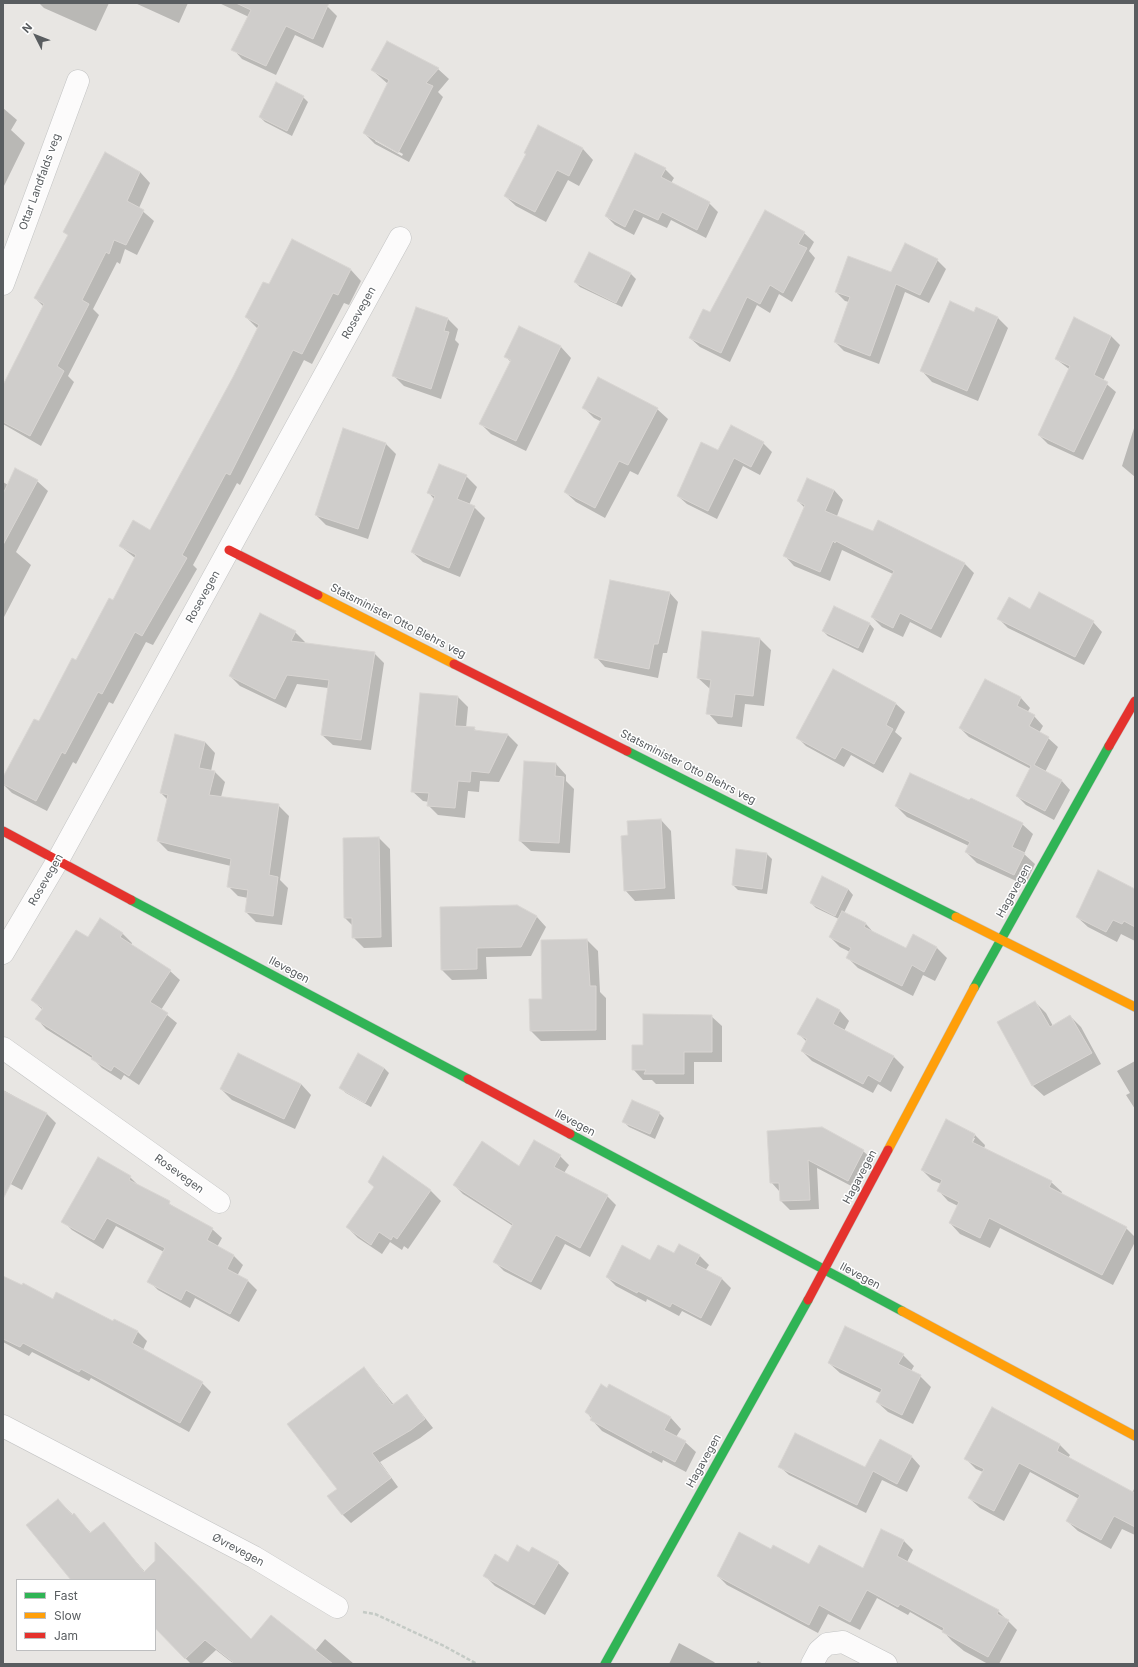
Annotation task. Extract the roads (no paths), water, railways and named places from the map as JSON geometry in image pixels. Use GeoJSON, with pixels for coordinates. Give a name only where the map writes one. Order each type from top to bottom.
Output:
{"type":"FeatureCollection","features":[{"type":"Feature","properties":{"kind":"street","name":"Ottar Landfalds veg"},"geometry":{"type":"LineString","coordinates":[[3,284],[78,81]]}},
{"type":"Feature","properties":{"kind":"street","name":"Rosevegen"},"geometry":{"type":"LineString","coordinates":[[3,953],[58,860],[400,238]]}},
{"type":"Feature","properties":{"kind":"street","name":"Statsminister Otto Blehrs veg"},"geometry":{"type":"LineString","coordinates":[[229,550],[1000,940],[1135,1006]]}},
{"type":"Feature","properties":{"kind":"street","name":"Hagavegen"},"geometry":{"type":"LineString","coordinates":[[605,1664],[824,1270],[1000,940],[1135,701]]}},
{"type":"Feature","properties":{"kind":"street","name":"Ilevegen"},"geometry":{"type":"LineString","coordinates":[[3,831],[1135,1436]]}},
{"type":"Feature","properties":{"kind":"street","name":"Rosevegen"},"geometry":{"type":"LineString","coordinates":[[3,1048],[219,1202]]}},
{"type":"Feature","properties":{"kind":"street","name":"Øvrevegen"},"geometry":{"type":"LineString","coordinates":[[3,1426],[254,1558],[336,1606]]}},
{"type":"Feature","properties":{"kind":"street"},"geometry":{"type":"LineString","coordinates":[[812,1664],[819,1651],[827,1644],[843,1642],[886,1664]]}}]}
